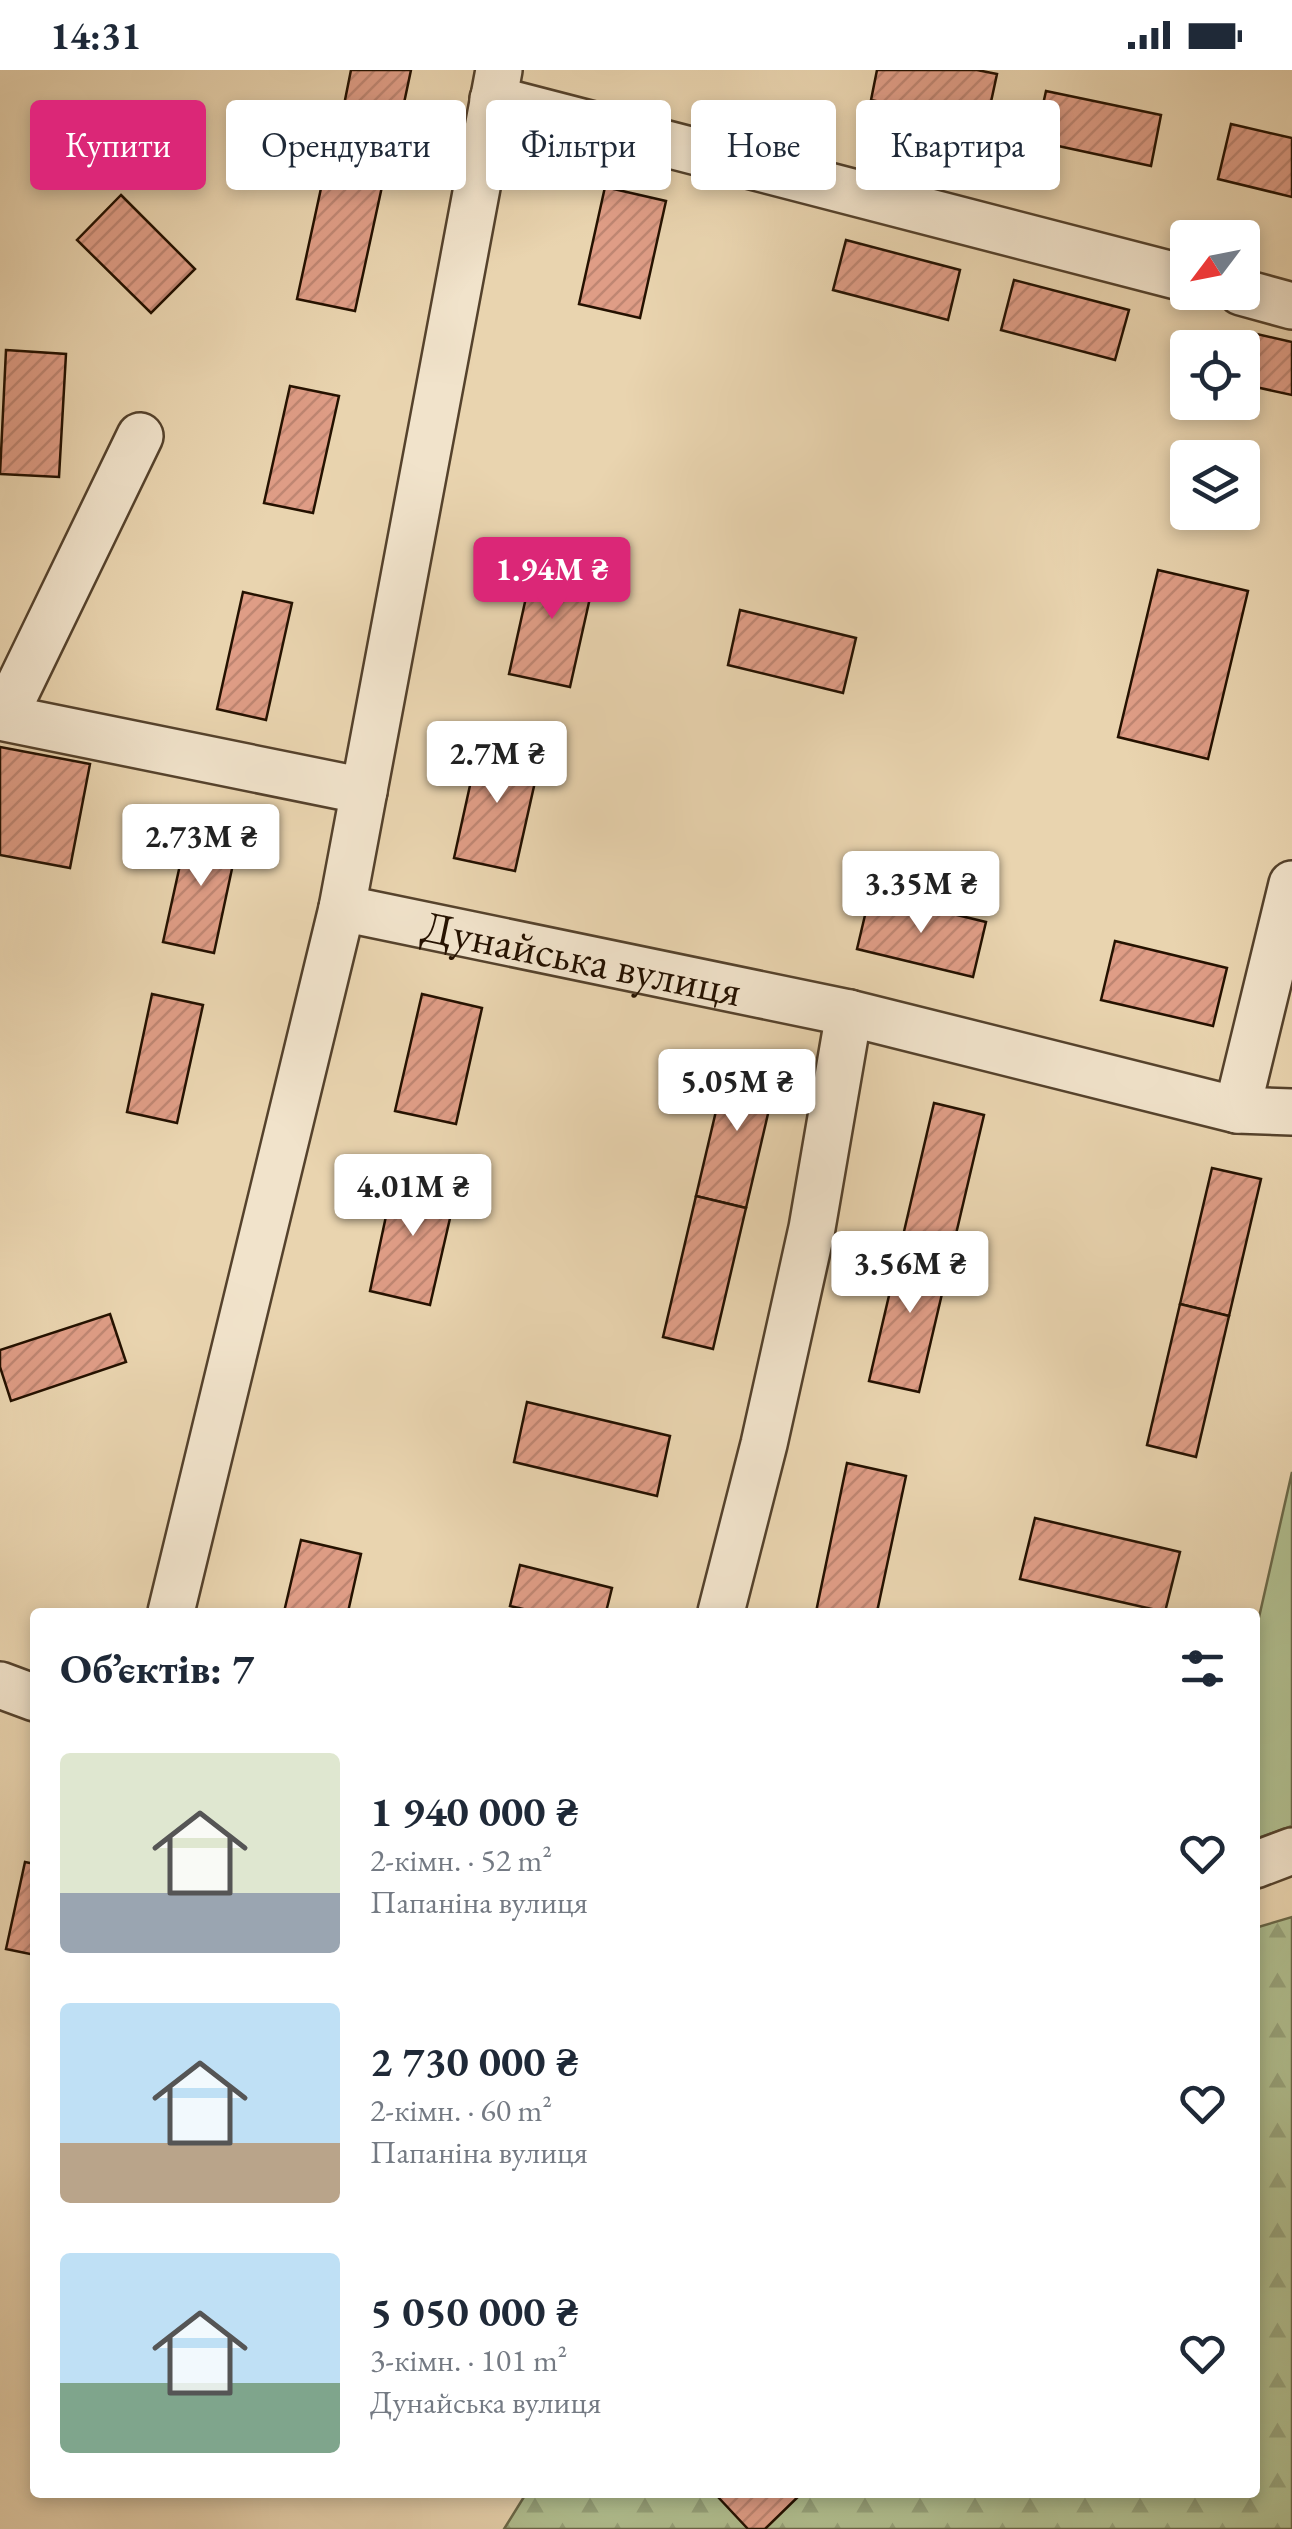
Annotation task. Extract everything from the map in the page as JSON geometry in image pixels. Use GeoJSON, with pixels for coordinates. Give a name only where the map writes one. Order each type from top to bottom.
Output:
{"type":"FeatureCollection","features":[{"type":"Feature","properties":{"kind":"street"},"geometry":{"type":"LineString","coordinates":[[172,1608],[342,908],[496,84],[1170,273]]}},
{"type":"Feature","properties":{"kind":"street"},"geometry":{"type":"LineString","coordinates":[[1260,297],[1292,306]]}},
{"type":"Feature","properties":{"kind":"street"},"geometry":{"type":"LineString","coordinates":[[140,436],[2,717],[364,792]]}},
{"type":"Feature","properties":{"kind":"street"},"geometry":{"type":"LineString","coordinates":[[1237,1110],[1292,884]]}},
{"type":"Feature","properties":{"kind":"street","name":"Дунайська вулиця"},"geometry":{"type":"LineString","coordinates":[[342,908],[849,1014],[1237,1110],[1292,1112]]}},
{"type":"Feature","properties":{"kind":"street"},"geometry":{"type":"LineString","coordinates":[[722,1608],[764,1444],[812,1228],[849,1014]]}},
{"type":"Feature","properties":{"kind":"street"},"geometry":{"type":"LineString","coordinates":[[0,1685],[30,1696]]}},
{"type":"Feature","properties":{"kind":"street"},"geometry":{"type":"LineString","coordinates":[[1260,1863],[1292,1851]]}},
{"type":"Feature","properties":{"kind":"green space"},"geometry":{"type":"Polygon","coordinates":[[[1292,1472],[1292,1826],[1260,1837],[1260,1613],[1292,1472]]]}},
{"type":"Feature","properties":{"kind":"green space"},"geometry":{"type":"Polygon","coordinates":[[[1292,1917],[1292,2529],[504,2529],[523,2498],[1260,2498],[1260,1927],[1292,1917]]]}},
{"type":"Feature","properties":{"kind":"building"},"geometry":{"type":"Polygon","coordinates":[[[351,70],[411,70],[405,100],[345,100],[351,70]]]}},
{"type":"Feature","properties":{"kind":"building"},"geometry":{"type":"Polygon","coordinates":[[[877,70],[977,70],[997,74],[991,100],[871,100],[877,70]]]}},
{"type":"Feature","properties":{"kind":"building"},"geometry":{"type":"Polygon","coordinates":[[[1046,91],[1161,115],[1151,166],[1060,146],[1060,100],[1044,100],[1046,91]]]}},
{"type":"Feature","properties":{"kind":"building"},"geometry":{"type":"Polygon","coordinates":[[[1231,124],[1292,138],[1292,197],[1218,179],[1231,124]]]}},
{"type":"Feature","properties":{"kind":"building"},"geometry":{"type":"Polygon","coordinates":[[[321,190],[381,190],[355,311],[297,299],[321,190]]]}},
{"type":"Feature","properties":{"kind":"building"},"geometry":{"type":"Polygon","coordinates":[[[604,190],[666,201],[640,318],[579,304],[604,190]]]}},
{"type":"Feature","properties":{"kind":"building"},"geometry":{"type":"Polygon","coordinates":[[[121,195],[195,269],[151,313],[77,240],[121,195]]]}},
{"type":"Feature","properties":{"kind":"building"},"geometry":{"type":"Polygon","coordinates":[[[846,240],[960,270],[948,320],[833,290],[846,240]]]}},
{"type":"Feature","properties":{"kind":"building"},"geometry":{"type":"Polygon","coordinates":[[[1014,280],[1129,310],[1115,360],[1001,330],[1014,280]]]}},
{"type":"Feature","properties":{"kind":"building"},"geometry":{"type":"Polygon","coordinates":[[[1260,335],[1292,342],[1292,395],[1260,388],[1260,335]]]}},
{"type":"Feature","properties":{"kind":"building"},"geometry":{"type":"Polygon","coordinates":[[[6,350],[66,354],[59,477],[0,474],[6,350]]]}},
{"type":"Feature","properties":{"kind":"building"},"geometry":{"type":"Polygon","coordinates":[[[290,386],[339,396],[313,513],[264,503],[290,386]]]}},
{"type":"Feature","properties":{"kind":"building"},"geometry":{"type":"Polygon","coordinates":[[[535,557],[596,571],[570,687],[509,674],[535,557]]]}},
{"type":"Feature","properties":{"kind":"building"},"geometry":{"type":"Polygon","coordinates":[[[1158,570],[1248,591],[1208,759],[1118,737],[1158,570]]]}},
{"type":"Feature","properties":{"kind":"building"},"geometry":{"type":"Polygon","coordinates":[[[243,592],[292,603],[266,720],[217,709],[243,592]]]}},
{"type":"Feature","properties":{"kind":"building"},"geometry":{"type":"Polygon","coordinates":[[[740,610],[856,638],[843,693],[728,665],[740,610]]]}},
{"type":"Feature","properties":{"kind":"building"},"geometry":{"type":"Polygon","coordinates":[[[480,740],[541,755],[515,871],[454,858],[480,740]]]}},
{"type":"Feature","properties":{"kind":"building"},"geometry":{"type":"Polygon","coordinates":[[[0,747],[90,764],[70,868],[0,855],[0,747]]]}},
{"type":"Feature","properties":{"kind":"building"},"geometry":{"type":"Polygon","coordinates":[[[189,824],[239,836],[214,953],[163,942],[189,824]]]}},
{"type":"Feature","properties":{"kind":"building"},"geometry":{"type":"Polygon","coordinates":[[[870,894],[986,922],[973,977],[857,949],[870,894]]]}},
{"type":"Feature","properties":{"kind":"building"},"geometry":{"type":"Polygon","coordinates":[[[1115,941],[1227,968],[1213,1026],[1101,1000],[1115,941]]]}},
{"type":"Feature","properties":{"kind":"building"},"geometry":{"type":"Polygon","coordinates":[[[152,994],[203,1005],[177,1123],[127,1112],[152,994]]]}},
{"type":"Feature","properties":{"kind":"building"},"geometry":{"type":"Polygon","coordinates":[[[422,994],[482,1008],[456,1124],[395,1111],[422,994]]]}},
{"type":"Feature","properties":{"kind":"building"},"geometry":{"type":"Polygon","coordinates":[[[728,1060],[778,1071],[746,1208],[696,1196],[728,1060]]]}},
{"type":"Feature","properties":{"kind":"building"},"geometry":{"type":"Polygon","coordinates":[[[934,1103],[984,1115],[952,1251],[902,1240],[934,1103]]]}},
{"type":"Feature","properties":{"kind":"building"},"geometry":{"type":"Polygon","coordinates":[[[1212,1168],[1261,1179],[1229,1316],[1180,1304],[1212,1168]]]}},
{"type":"Feature","properties":{"kind":"building"},"geometry":{"type":"Polygon","coordinates":[[[395,1174],[457,1188],[430,1305],[370,1291],[395,1174]]]}},
{"type":"Feature","properties":{"kind":"building"},"geometry":{"type":"Polygon","coordinates":[[[696,1196],[746,1208],[713,1349],[663,1337],[696,1196]]]}},
{"type":"Feature","properties":{"kind":"building"},"geometry":{"type":"Polygon","coordinates":[[[902,1240],[952,1251],[919,1392],[869,1381],[902,1240]]]}},
{"type":"Feature","properties":{"kind":"building"},"geometry":{"type":"Polygon","coordinates":[[[1180,1304],[1229,1316],[1196,1457],[1147,1445],[1180,1304]]]}},
{"type":"Feature","properties":{"kind":"building"},"geometry":{"type":"Polygon","coordinates":[[[110,1314],[126,1362],[11,1401],[0,1367],[0,1350],[110,1314]]]}},
{"type":"Feature","properties":{"kind":"building"},"geometry":{"type":"Polygon","coordinates":[[[527,1402],[670,1436],[657,1496],[514,1462],[527,1402]]]}},
{"type":"Feature","properties":{"kind":"building"},"geometry":{"type":"Polygon","coordinates":[[[847,1463],[906,1476],[878,1608],[817,1608],[847,1463]]]}},
{"type":"Feature","properties":{"kind":"building"},"geometry":{"type":"Polygon","coordinates":[[[1035,1518],[1180,1552],[1166,1608],[1147,1608],[1020,1579],[1035,1518]]]}},
{"type":"Feature","properties":{"kind":"building"},"geometry":{"type":"Polygon","coordinates":[[[301,1540],[361,1554],[349,1608],[285,1608],[301,1540]]]}},
{"type":"Feature","properties":{"kind":"building"},"geometry":{"type":"Polygon","coordinates":[[[520,1565],[612,1588],[607,1608],[510,1606],[520,1565]]]}},
{"type":"Feature","properties":{"kind":"building"},"geometry":{"type":"Polygon","coordinates":[[[25,1862],[30,1863],[30,1954],[6,1949],[25,1862]]]}},
{"type":"Feature","properties":{"kind":"building"},"geometry":{"type":"Polygon","coordinates":[[[719,2498],[797,2498],[765,2529],[748,2529],[719,2498]]]}}]}
